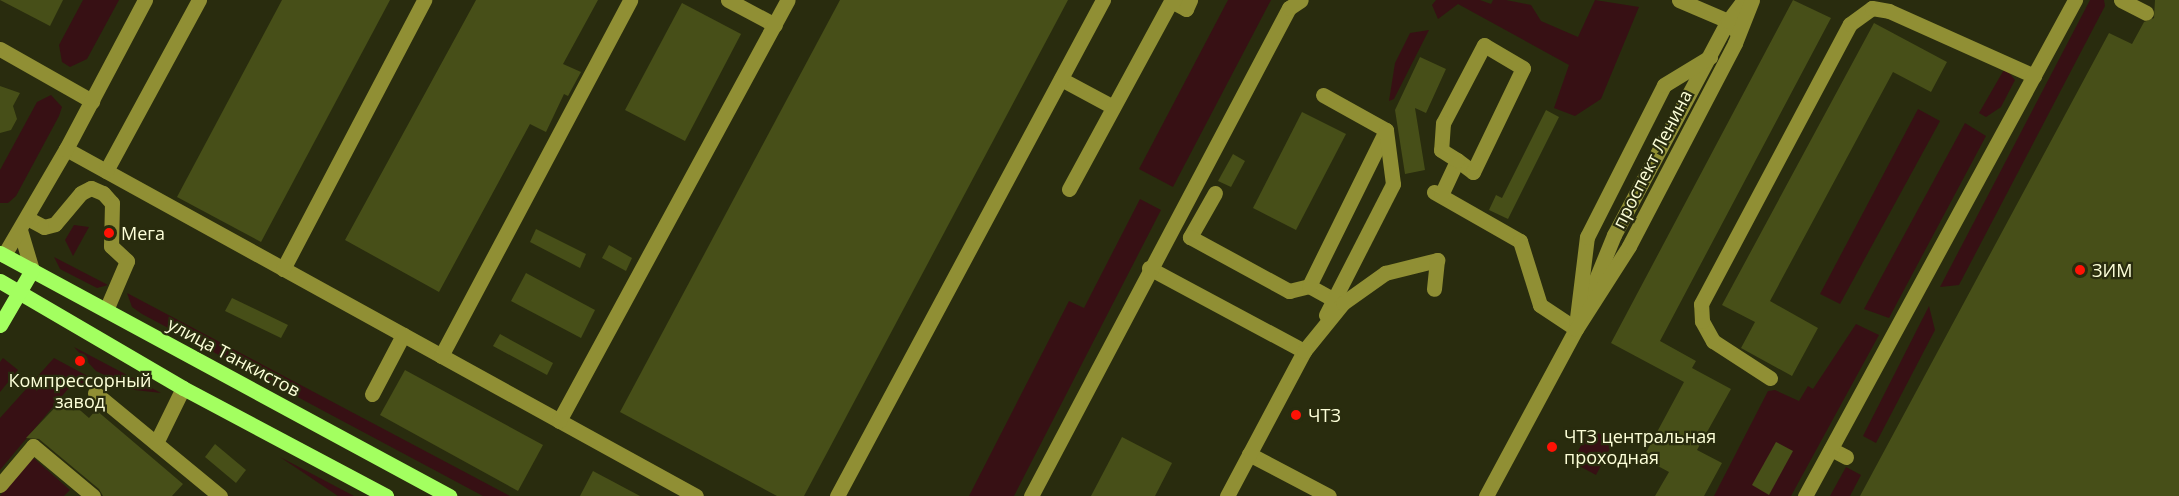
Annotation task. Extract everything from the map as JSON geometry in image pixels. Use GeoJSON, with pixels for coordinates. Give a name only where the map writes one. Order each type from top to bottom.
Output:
{"type":"FeatureCollection","features":[{"type":"Feature","properties":{"kind":"main road","name":"улица Танкистов"},"geometry":{"type":"LineString","coordinates":[[1,256],[32,270],[449,496]]}},
{"type":"Feature","properties":{"kind":"main road"},"geometry":{"type":"LineString","coordinates":[[0,325],[32,270]]}},
{"type":"Feature","properties":{"kind":"main road"},"geometry":{"type":"LineString","coordinates":[[0,281],[183,388],[386,496]]}},
{"type":"Feature","properties":{"kind":"street"},"geometry":{"type":"LineString","coordinates":[[1,256],[24,224],[145,0]]}},
{"type":"Feature","properties":{"kind":"street"},"geometry":{"type":"LineString","coordinates":[[106,171],[199,0]]}},
{"type":"Feature","properties":{"kind":"street"},"geometry":{"type":"LineString","coordinates":[[283,269],[424,0]]}},
{"type":"Feature","properties":{"kind":"street"},"geometry":{"type":"LineString","coordinates":[[441,356],[630,0]]}},
{"type":"Feature","properties":{"kind":"street"},"geometry":{"type":"LineString","coordinates":[[728,0],[775,25]]}},
{"type":"Feature","properties":{"kind":"street"},"geometry":{"type":"LineString","coordinates":[[559,421],[788,0]]}},
{"type":"Feature","properties":{"kind":"street"},"geometry":{"type":"LineString","coordinates":[[837,496],[1103,0]]}},
{"type":"Feature","properties":{"kind":"street"},"geometry":{"type":"LineString","coordinates":[[1069,189],[1171,1],[1186,9],[1190,0]]}},
{"type":"Feature","properties":{"kind":"street"},"geometry":{"type":"LineString","coordinates":[[1031,496],[1149,268],[1289,8],[1301,0]]}},
{"type":"Feature","properties":{"kind":"street"},"geometry":{"type":"LineString","coordinates":[[1679,0],[1728,21],[1735,33],[1735,43]]}},
{"type":"Feature","properties":{"kind":"street","name":"проспект Ленина"},"geometry":{"type":"LineString","coordinates":[[1576,329],[1614,235],[1696,70],[1710,57],[1728,21],[1744,0]]}},
{"type":"Feature","properties":{"kind":"street","name":"проспект Ленина"},"geometry":{"type":"LineString","coordinates":[[1486,496],[1576,329],[1629,246],[1735,43],[1752,0]]}},
{"type":"Feature","properties":{"kind":"street"},"geometry":{"type":"LineString","coordinates":[[1805,496],[2075,0]]}},
{"type":"Feature","properties":{"kind":"street"},"geometry":{"type":"LineString","coordinates":[[2121,0],[2146,13]]}},
{"type":"Feature","properties":{"kind":"street"},"geometry":{"type":"LineString","coordinates":[[1770,378],[1713,341],[1702,321],[1701,304],[1850,24],[1872,8],[1890,10],[2034,76]]}},
{"type":"Feature","properties":{"kind":"street"},"geometry":{"type":"LineString","coordinates":[[1484,45],[1523,68],[1473,172],[1457,160],[1441,150],[1443,123],[1484,45]]}},
{"type":"Feature","properties":{"kind":"street"},"geometry":{"type":"LineString","coordinates":[[0,49],[92,101]]}},
{"type":"Feature","properties":{"kind":"street"},"geometry":{"type":"LineString","coordinates":[[1457,160],[1437,193],[1520,241],[1540,305],[1576,329],[1587,237],[1664,85],[1696,70],[1710,83],[1708,93]]}},
{"type":"Feature","properties":{"kind":"street"},"geometry":{"type":"LineString","coordinates":[[1060,79],[1113,107]]}},
{"type":"Feature","properties":{"kind":"street"},"geometry":{"type":"LineString","coordinates":[[1323,94],[1386,130]]}},
{"type":"Feature","properties":{"kind":"street"},"geometry":{"type":"LineString","coordinates":[[1215,193],[1190,237],[1289,291],[1309,285],[1386,130]]}},
{"type":"Feature","properties":{"kind":"street"},"geometry":{"type":"LineString","coordinates":[[1317,333],[1393,184],[1386,130]]}},
{"type":"Feature","properties":{"kind":"street"},"geometry":{"type":"LineString","coordinates":[[66,149],[696,496]]}},
{"type":"Feature","properties":{"kind":"street"},"geometry":{"type":"LineString","coordinates":[[24,224],[44,227],[55,224],[81,193],[91,188],[112,203],[111,246],[127,261],[106,310]]}},
{"type":"Feature","properties":{"kind":"street"},"geometry":{"type":"LineString","coordinates":[[24,224],[32,270]]}},
{"type":"Feature","properties":{"kind":"street"},"geometry":{"type":"LineString","coordinates":[[1614,235],[1617,250],[1629,246]]}},
{"type":"Feature","properties":{"kind":"street"},"geometry":{"type":"LineString","coordinates":[[1227,496],[1304,351],[1343,303],[1385,273],[1437,260],[1434,289]]}},
{"type":"Feature","properties":{"kind":"street"},"geometry":{"type":"LineString","coordinates":[[1149,268],[1304,351]]}},
{"type":"Feature","properties":{"kind":"street"},"geometry":{"type":"LineString","coordinates":[[1309,285],[1334,300]]}},
{"type":"Feature","properties":{"kind":"street"},"geometry":{"type":"LineString","coordinates":[[372,394],[403,335]]}},
{"type":"Feature","properties":{"kind":"street"},"geometry":{"type":"LineString","coordinates":[[156,443],[183,388]]}},
{"type":"Feature","properties":{"kind":"street"},"geometry":{"type":"LineString","coordinates":[[95,393],[220,496]]}},
{"type":"Feature","properties":{"kind":"street"},"geometry":{"type":"LineString","coordinates":[[0,485],[33,446],[93,496]]}},
{"type":"Feature","properties":{"kind":"street"},"geometry":{"type":"LineString","coordinates":[[1831,449],[1846,457]]}},
{"type":"Feature","properties":{"kind":"street"},"geometry":{"type":"LineString","coordinates":[[1249,454],[1329,496]]}},
{"type":"Feature","properties":{"kind":"shaded area"},"geometry":{"type":"Polygon","coordinates":[[[83,0],[119,0],[87,59],[70,67],[62,62],[59,45],[83,0]]]}},
{"type":"Feature","properties":{"kind":"shaded area"},"geometry":{"type":"Polygon","coordinates":[[[1228,0],[1271,0],[1173,187],[1139,169],[1228,0]]]}},
{"type":"Feature","properties":{"kind":"shaded area"},"geometry":{"type":"Polygon","coordinates":[[[1436,0],[1480,0],[1491,4],[1493,0],[1506,0],[1531,5],[1541,21],[1578,37],[1595,0],[1639,7],[1601,99],[1575,116],[1554,108],[1569,65],[1458,4],[1438,19],[1432,5],[1436,0]]]}},
{"type":"Feature","properties":{"kind":"shaded area"},"geometry":{"type":"Polygon","coordinates":[[[2090,0],[2104,0],[2105,6],[1959,285],[1940,287],[2090,0]]]}},
{"type":"Feature","properties":{"kind":"shaded area"},"geometry":{"type":"Polygon","coordinates":[[[1429,30],[1394,99],[1389,101],[1395,63],[1410,33],[1429,30]]]}},
{"type":"Feature","properties":{"kind":"shaded area"},"geometry":{"type":"Polygon","coordinates":[[[2005,68],[2015,80],[2001,107],[1986,117],[1979,113],[2005,68]]]}},
{"type":"Feature","properties":{"kind":"shaded area"},"geometry":{"type":"Polygon","coordinates":[[[51,95],[62,107],[59,116],[16,196],[8,203],[0,203],[0,170],[37,102],[51,95]]]}},
{"type":"Feature","properties":{"kind":"shaded area"},"geometry":{"type":"Polygon","coordinates":[[[1918,109],[1940,121],[1840,304],[1820,294],[1918,109]]]}},
{"type":"Feature","properties":{"kind":"shaded area"},"geometry":{"type":"Polygon","coordinates":[[[1965,123],[1986,136],[1889,318],[1864,309],[1965,123]]]}},
{"type":"Feature","properties":{"kind":"shaded area"},"geometry":{"type":"Polygon","coordinates":[[[1140,199],[1161,210],[1014,496],[969,496],[1069,301],[1084,308],[1140,199]]]}},
{"type":"Feature","properties":{"kind":"shaded area"},"geometry":{"type":"Polygon","coordinates":[[[74,225],[89,227],[73,256],[65,240],[74,225]]]}},
{"type":"Feature","properties":{"kind":"shaded area"},"geometry":{"type":"Polygon","coordinates":[[[54,257],[108,285],[97,288],[60,269],[54,257]]]}},
{"type":"Feature","properties":{"kind":"shaded area"},"geometry":{"type":"Polygon","coordinates":[[[127,293],[510,496],[483,496],[142,314],[132,307],[127,293]]]}},
{"type":"Feature","properties":{"kind":"shaded area"},"geometry":{"type":"Polygon","coordinates":[[[1929,306],[1935,330],[1876,443],[1863,436],[1929,306]]]}},
{"type":"Feature","properties":{"kind":"shaded area"},"geometry":{"type":"Polygon","coordinates":[[[1856,324],[1879,335],[1791,496],[1714,496],[1768,391],[1775,390],[1799,401],[1808,386],[1813,389],[1856,324]]]}},
{"type":"Feature","properties":{"kind":"shaded area"},"geometry":{"type":"Polygon","coordinates":[[[74,347],[161,393],[135,390],[96,371],[74,347]]]}},
{"type":"Feature","properties":{"kind":"shaded area"},"geometry":{"type":"Polygon","coordinates":[[[3,358],[18,370],[0,392],[0,362],[3,358]]]}},
{"type":"Feature","properties":{"kind":"shaded area"},"geometry":{"type":"Polygon","coordinates":[[[54,358],[93,379],[67,390],[0,470],[0,418],[54,358]]]}},
{"type":"Feature","properties":{"kind":"shaded area"},"geometry":{"type":"Polygon","coordinates":[[[1590,429],[1614,441],[1596,475],[1572,462],[1590,429]]]}},
{"type":"Feature","properties":{"kind":"shaded area"},"geometry":{"type":"Polygon","coordinates":[[[30,455],[70,490],[64,496],[0,496],[30,455]]]}},
{"type":"Feature","properties":{"kind":"shaded area"},"geometry":{"type":"Polygon","coordinates":[[[280,457],[354,496],[338,496],[280,457]]]}},
{"type":"Feature","properties":{"kind":"shaded area"},"geometry":{"type":"Polygon","coordinates":[[[1846,467],[1861,475],[1850,496],[1830,496],[1846,467]]]}},
{"type":"Feature","properties":{"kind":"building"},"geometry":{"type":"Polygon","coordinates":[[[0,0],[63,0],[50,26],[0,0]]]}},
{"type":"Feature","properties":{"kind":"building"},"geometry":{"type":"Polygon","coordinates":[[[282,0],[390,0],[261,242],[177,197],[282,0]]]}},
{"type":"Feature","properties":{"kind":"building"},"geometry":{"type":"Polygon","coordinates":[[[476,0],[598,0],[563,64],[581,72],[568,96],[564,94],[546,132],[530,124],[439,292],[345,240],[476,0]]]}},
{"type":"Feature","properties":{"kind":"building"},"geometry":{"type":"Polygon","coordinates":[[[840,0],[1068,0],[804,496],[777,496],[620,412],[840,0]]]}},
{"type":"Feature","properties":{"kind":"building"},"geometry":{"type":"Polygon","coordinates":[[[1793,0],[1831,18],[1660,341],[1696,361],[1692,368],[1731,389],[1697,450],[1722,463],[1704,496],[1655,496],[1669,472],[1643,458],[1684,382],[1611,343],[1793,0]]]}},
{"type":"Feature","properties":{"kind":"building","name":"ЗИМ"},"geometry":{"type":"Polygon","coordinates":[[[2155,0],[2179,0],[2179,496],[1860,496],[2109,33],[2132,44],[2144,22],[2154,18],[2155,0]]]}},
{"type":"Feature","properties":{"kind":"building"},"geometry":{"type":"Polygon","coordinates":[[[682,3],[741,34],[685,141],[625,110],[682,3]]]}},
{"type":"Feature","properties":{"kind":"building"},"geometry":{"type":"Polygon","coordinates":[[[1874,23],[1947,62],[1931,92],[1893,72],[1770,301],[1818,328],[1792,376],[1741,348],[1755,322],[1722,305],[1874,23]]]}},
{"type":"Feature","properties":{"kind":"building"},"geometry":{"type":"Polygon","coordinates":[[[1420,57],[1446,69],[1426,113],[1415,108],[1425,170],[1405,174],[1395,110],[1420,57]]]}},
{"type":"Feature","properties":{"kind":"building"},"geometry":{"type":"Polygon","coordinates":[[[0,86],[20,93],[13,106],[17,119],[11,130],[0,133],[0,86]]]}},
{"type":"Feature","properties":{"kind":"building"},"geometry":{"type":"Polygon","coordinates":[[[1546,110],[1559,117],[1508,219],[1489,210],[1496,195],[1502,198],[1546,110]]]}},
{"type":"Feature","properties":{"kind":"building"},"geometry":{"type":"Polygon","coordinates":[[[1302,112],[1346,134],[1296,230],[1253,208],[1302,112]]]}},
{"type":"Feature","properties":{"kind":"building"},"geometry":{"type":"Polygon","coordinates":[[[1233,154],[1245,161],[1231,187],[1218,181],[1233,154]]]}},
{"type":"Feature","properties":{"kind":"building"},"geometry":{"type":"Polygon","coordinates":[[[536,229],[586,254],[580,268],[530,242],[536,229]]]}},
{"type":"Feature","properties":{"kind":"building"},"geometry":{"type":"Polygon","coordinates":[[[609,245],[632,258],[626,271],[602,258],[609,245]]]}},
{"type":"Feature","properties":{"kind":"building"},"geometry":{"type":"Polygon","coordinates":[[[526,273],[595,310],[581,338],[511,301],[526,273]]]}},
{"type":"Feature","properties":{"kind":"building"},"geometry":{"type":"Polygon","coordinates":[[[232,298],[288,325],[281,338],[225,311],[232,298]]]}},
{"type":"Feature","properties":{"kind":"building"},"geometry":{"type":"Polygon","coordinates":[[[500,334],[553,363],[547,375],[493,346],[500,334]]]}},
{"type":"Feature","properties":{"kind":"building"},"geometry":{"type":"Polygon","coordinates":[[[405,370],[543,445],[518,491],[380,415],[405,370]]]}},
{"type":"Feature","properties":{"kind":"building"},"geometry":{"type":"Polygon","coordinates":[[[65,397],[89,418],[96,410],[183,484],[172,496],[103,496],[99,489],[39,439],[26,438],[65,397]]]}},
{"type":"Feature","properties":{"kind":"building"},"geometry":{"type":"Polygon","coordinates":[[[1122,437],[1172,463],[1155,496],[1091,496],[1122,437]]]}},
{"type":"Feature","properties":{"kind":"building"},"geometry":{"type":"Polygon","coordinates":[[[1776,442],[1793,451],[1769,495],[1752,485],[1776,442]]]}},
{"type":"Feature","properties":{"kind":"building"},"geometry":{"type":"Polygon","coordinates":[[[215,444],[246,470],[236,483],[205,457],[215,444]]]}},
{"type":"Feature","properties":{"kind":"building"},"geometry":{"type":"Polygon","coordinates":[[[593,471],[640,496],[580,496],[593,471]]]}},
{"type":"Feature","properties":{"kind":"place","name":"Мега"},"geometry":{"type":"Point","coordinates":[109,233]}},
{"type":"Feature","properties":{"kind":"place","name":"ЗИМ"},"geometry":{"type":"Point","coordinates":[2080,270]}},
{"type":"Feature","properties":{"kind":"place","name":"Компрессорный завод"},"geometry":{"type":"Point","coordinates":[80,361]}},
{"type":"Feature","properties":{"kind":"place","name":"ЧТЗ"},"geometry":{"type":"Point","coordinates":[1296,415]}},
{"type":"Feature","properties":{"kind":"place","name":"ЧТЗ центральная проходная"},"geometry":{"type":"Point","coordinates":[1552,447]}}]}
